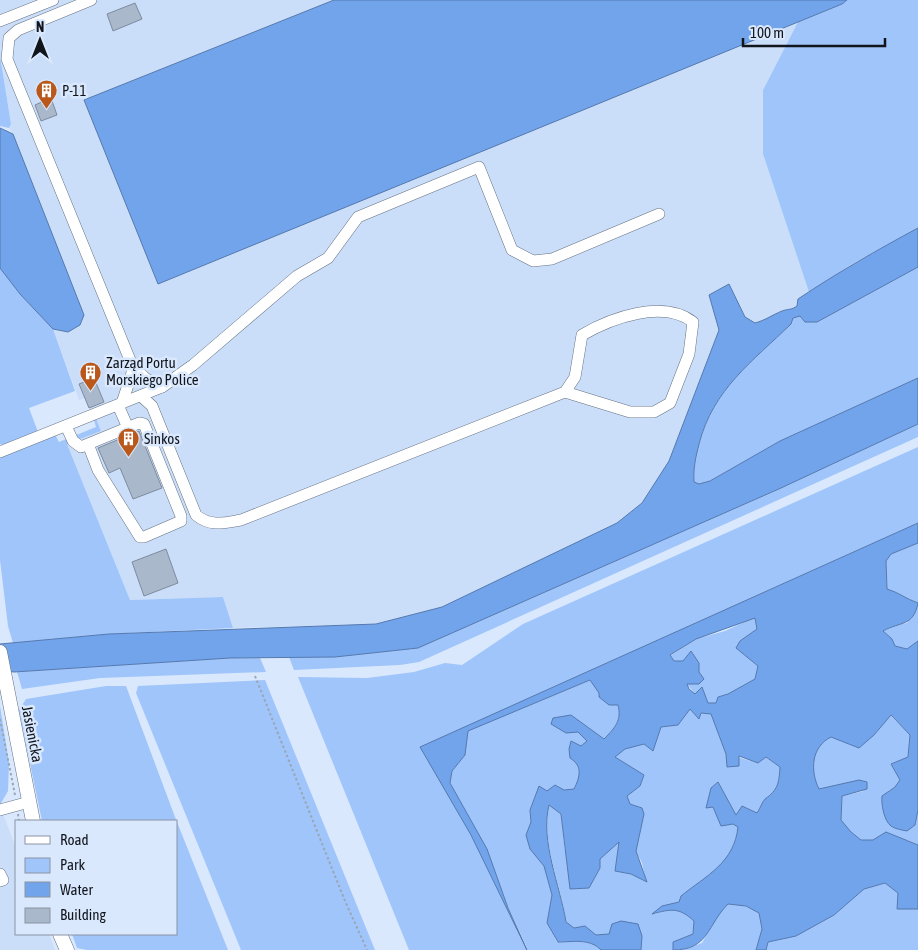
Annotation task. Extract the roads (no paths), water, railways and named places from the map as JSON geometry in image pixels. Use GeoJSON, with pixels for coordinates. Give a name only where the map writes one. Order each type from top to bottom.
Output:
{"type":"FeatureCollection","features":[{"type":"Feature","properties":{"kind":"main road","name":"Jasienicka"},"geometry":{"type":"LineString","coordinates":[[0,652],[23,803],[32,820]]}},
{"type":"Feature","properties":{"kind":"main road"},"geometry":{"type":"LineString","coordinates":[[60,935],[67,950]]}},
{"type":"Feature","properties":{"kind":"lane"},"geometry":{"type":"LineString","coordinates":[[0,22],[53,0]]}},
{"type":"Feature","properties":{"kind":"lane"},"geometry":{"type":"LineString","coordinates":[[91,0],[18,30],[9,38],[7,60],[132,365],[132,373],[120,404],[128,428]]}},
{"type":"Feature","properties":{"kind":"lane"},"geometry":{"type":"LineString","coordinates":[[0,452],[162,387],[193,364],[297,276],[328,258],[358,216],[479,167],[512,250],[533,261],[552,259],[659,214]]}},
{"type":"Feature","properties":{"kind":"lane"},"geometry":{"type":"LineString","coordinates":[[141,396],[152,406],[196,515],[205,522],[220,524],[241,520],[565,392],[575,377],[582,335],[600,325],[625,315],[651,312],[682,314],[693,322],[689,354],[670,403],[654,412],[630,412],[565,392]]}},
{"type":"Feature","properties":{"kind":"lane"},"geometry":{"type":"LineString","coordinates":[[132,365],[145,378],[162,387]]}},
{"type":"Feature","properties":{"kind":"lane"},"geometry":{"type":"LineString","coordinates":[[66,426],[78,446],[81,447],[88,444],[128,428],[144,424],[181,516],[182,519],[178,524],[140,537],[98,470],[88,444]]}},
{"type":"Feature","properties":{"kind":"lane"},"geometry":{"type":"LineString","coordinates":[[0,810],[23,803]]}},
{"type":"Feature","properties":{"kind":"lane"},"geometry":{"type":"LineString","coordinates":[[0,874],[2,880],[0,881]]}},
{"type":"Feature","properties":{"kind":"water"},"geometry":{"type":"Polygon","coordinates":[[[334,0],[847,0],[842,4],[158,284],[84,100],[334,0]]]}},
{"type":"Feature","properties":{"kind":"water"},"geometry":{"type":"Polygon","coordinates":[[[0,128],[13,134],[84,315],[80,325],[68,332],[53,329],[20,294],[0,268],[0,128]]]}},
{"type":"Feature","properties":{"kind":"water"},"geometry":{"type":"Polygon","coordinates":[[[918,228],[918,267],[817,322],[805,322],[800,316],[793,318],[791,324],[736,377],[714,407],[705,425],[696,458],[694,482],[699,484],[710,481],[780,441],[918,378],[918,424],[781,488],[418,648],[335,657],[230,658],[14,672],[0,670],[0,644],[109,634],[376,624],[442,607],[617,523],[642,503],[669,461],[719,330],[709,295],[729,284],[745,317],[755,323],[759,322],[797,306],[798,299],[813,289],[918,228]]]}},
{"type":"Feature","properties":{"kind":"water"},"geometry":{"type":"Polygon","coordinates":[[[918,523],[918,543],[891,554],[886,561],[887,589],[918,603],[916,611],[909,620],[883,631],[892,639],[895,646],[907,649],[918,641],[918,810],[915,825],[907,831],[891,826],[886,820],[882,803],[882,796],[895,787],[900,780],[891,764],[908,757],[910,735],[891,715],[874,735],[859,748],[831,737],[824,741],[816,753],[814,775],[819,789],[859,780],[867,782],[867,789],[842,796],[841,820],[861,840],[873,840],[886,832],[918,845],[918,909],[897,909],[898,893],[885,883],[864,889],[834,915],[796,936],[768,942],[766,950],[756,950],[762,929],[759,913],[746,906],[728,904],[701,941],[685,949],[673,950],[673,942],[693,934],[694,921],[684,913],[674,910],[652,914],[662,906],[679,902],[681,896],[718,867],[731,850],[738,827],[733,824],[721,826],[713,807],[706,808],[711,788],[718,782],[736,815],[742,806],[757,813],[764,800],[777,786],[780,767],[766,757],[758,763],[739,756],[739,766],[727,767],[726,754],[711,714],[701,713],[699,719],[690,709],[678,725],[661,727],[653,751],[644,744],[625,749],[615,757],[644,775],[640,786],[627,796],[630,804],[642,808],[644,814],[636,851],[647,882],[631,874],[615,871],[619,842],[600,859],[600,868],[589,888],[570,889],[561,814],[549,805],[547,833],[549,848],[566,922],[574,928],[585,926],[596,935],[609,934],[612,924],[621,921],[638,924],[642,936],[641,950],[601,950],[597,946],[586,942],[558,942],[547,923],[552,895],[544,866],[530,849],[526,835],[531,822],[530,810],[539,786],[547,791],[555,785],[564,790],[574,789],[578,780],[579,768],[570,758],[569,749],[571,741],[581,746],[587,741],[578,732],[566,733],[551,724],[553,718],[571,715],[604,739],[617,724],[619,715],[618,705],[609,705],[599,697],[599,693],[590,680],[468,731],[465,755],[452,771],[450,783],[487,849],[508,908],[527,950],[471,835],[420,747],[918,523]],[[755,618],[696,639],[670,655],[674,661],[683,661],[691,651],[699,663],[699,672],[704,679],[699,684],[687,684],[689,689],[695,694],[702,687],[708,703],[716,703],[718,697],[728,694],[755,679],[758,666],[736,648],[740,641],[757,629],[755,618]]]}},
{"type":"Feature","properties":{"kind":"place","name":"P-11"},"geometry":{"type":"Point","coordinates":[46,110]}},
{"type":"Feature","properties":{"kind":"place","name":"Zarząd Portu Morskiego Police"},"geometry":{"type":"Point","coordinates":[90,391]}},
{"type":"Feature","properties":{"kind":"place","name":"Sinkos"},"geometry":{"type":"Point","coordinates":[128,458]}}]}
